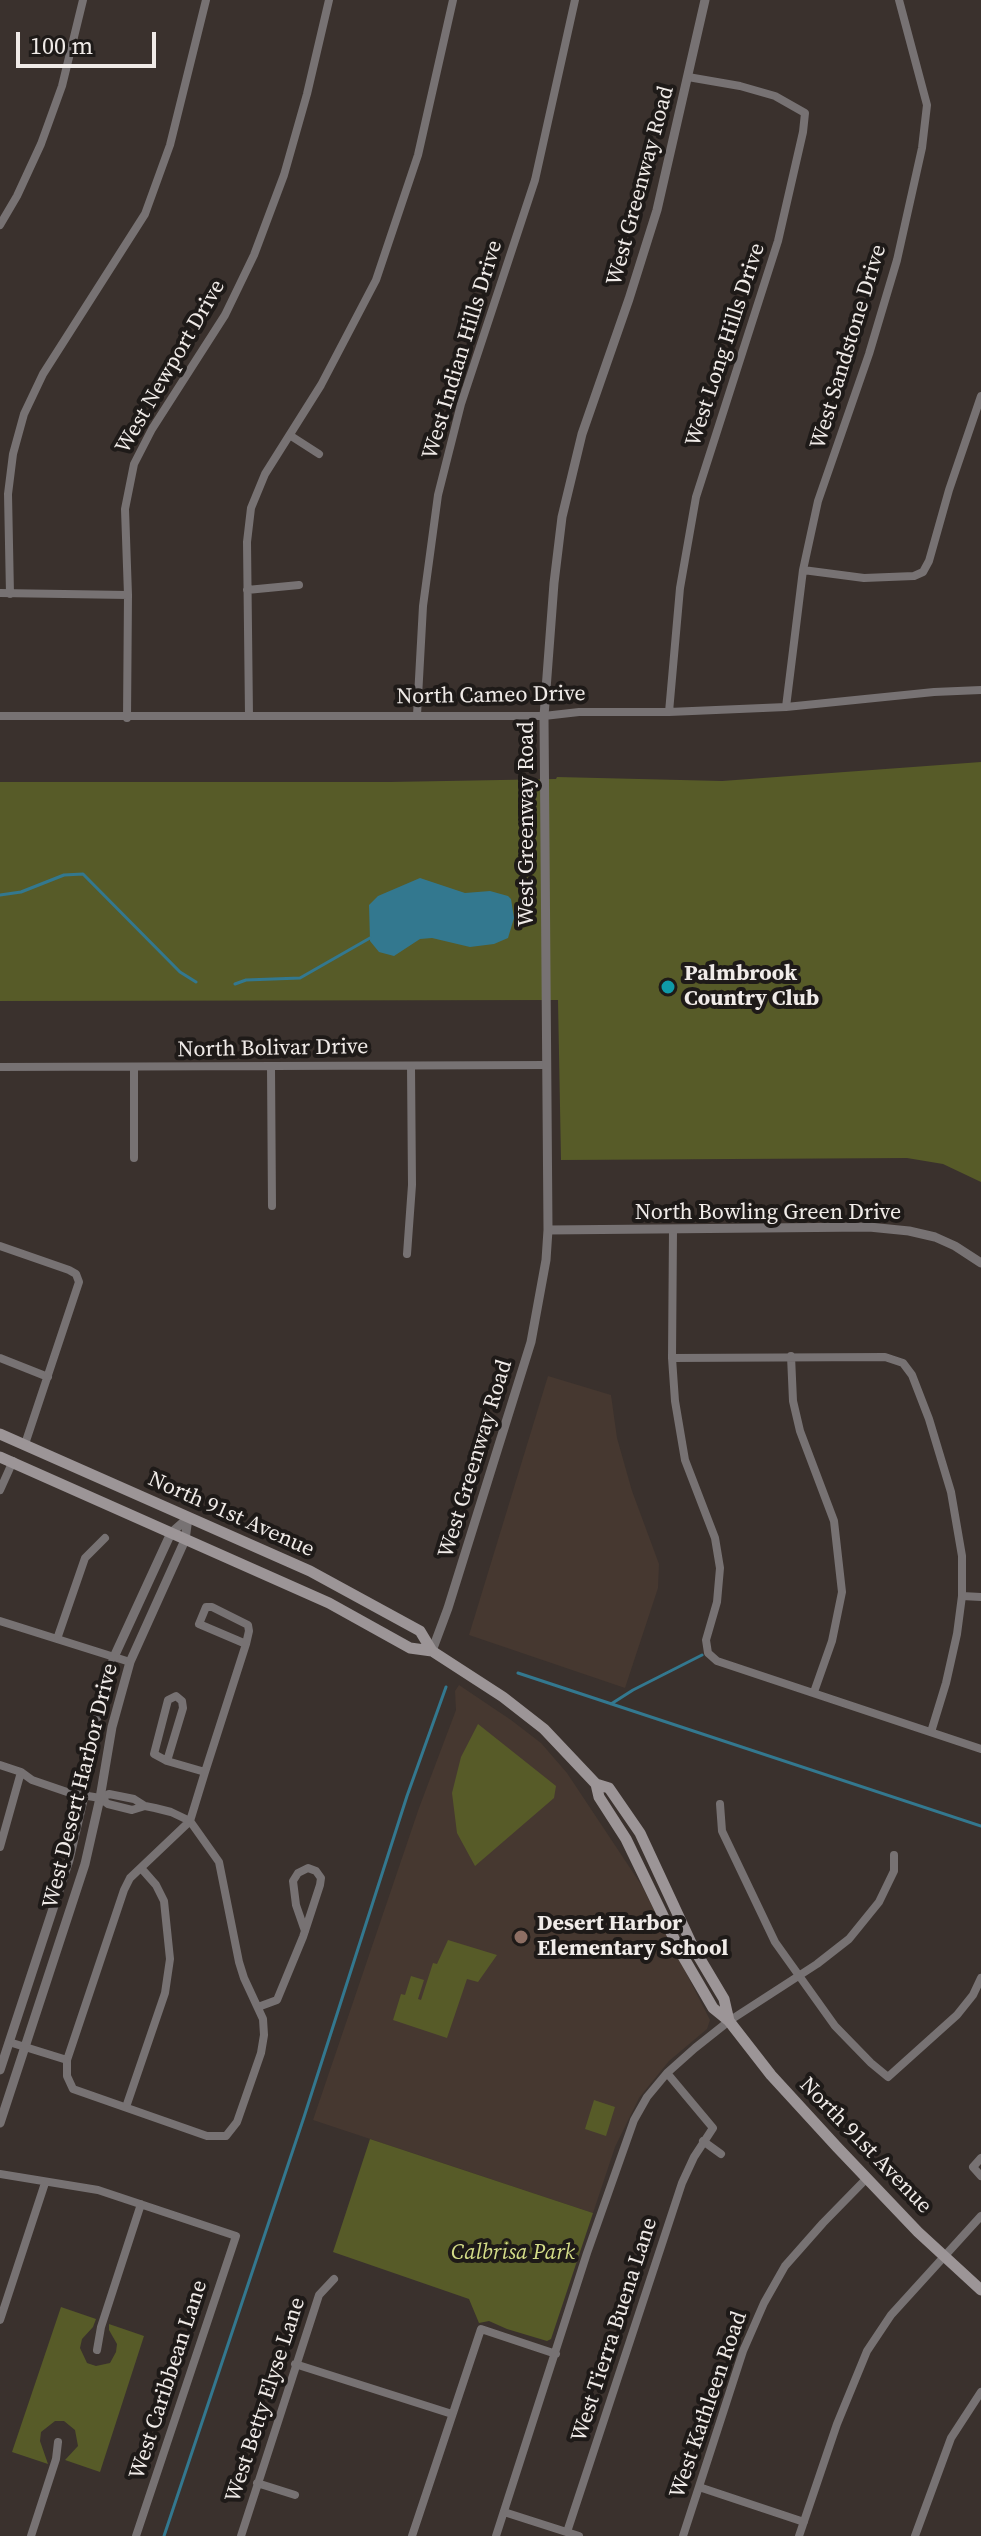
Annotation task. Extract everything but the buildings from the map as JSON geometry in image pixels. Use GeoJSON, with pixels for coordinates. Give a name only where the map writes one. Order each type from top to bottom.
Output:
{"type":"FeatureCollection","features":[{"type":"Feature","properties":{"kind":"main road","name":"North 91st Avenue"},"geometry":{"type":"LineString","coordinates":[[0,1434],[338,1585],[420,1631],[432,1651]]}},
{"type":"Feature","properties":{"kind":"main road","name":"North 91st Avenue"},"geometry":{"type":"LineString","coordinates":[[0,1457],[329,1603],[410,1648],[432,1651],[490,1688],[544,1729],[596,1784],[609,1788],[640,1833],[693,1947],[724,1999],[729,2021]]}},
{"type":"Feature","properties":{"kind":"main road","name":"North 91st Avenue"},"geometry":{"type":"LineString","coordinates":[[596,1784],[599,1797],[626,1839],[698,1985],[713,2008],[729,2021],[771,2075],[867,2178],[981,2290]]}},
{"type":"Feature","properties":{"kind":"main road"},"geometry":{"type":"LineString","coordinates":[[644,1875],[657,1868]]}},
{"type":"Feature","properties":{"kind":"street"},"geometry":{"type":"LineString","coordinates":[[0,225],[41,144],[62,86],[83,0]]}},
{"type":"Feature","properties":{"kind":"street"},"geometry":{"type":"LineString","coordinates":[[128,595],[5,594],[8,494],[13,454],[24,414],[43,374],[145,214],[174,131],[206,0]]}},
{"type":"Feature","properties":{"kind":"street","name":"West Newport Drive"},"geometry":{"type":"LineString","coordinates":[[127,718],[125,509],[134,464],[152,429],[225,315],[254,255],[296,135],[329,0]]}},
{"type":"Feature","properties":{"kind":"street"},"geometry":{"type":"LineString","coordinates":[[249,716],[247,542],[251,508],[265,474],[321,385],[376,280],[418,155],[453,0]]}},
{"type":"Feature","properties":{"kind":"street","name":"West Indian Hills Drive"},"geometry":{"type":"LineString","coordinates":[[417,715],[423,606],[438,495],[461,404],[535,180],[575,0]]}},
{"type":"Feature","properties":{"kind":"street","name":"West Greenway Road"},"geometry":{"type":"LineString","coordinates":[[432,1651],[531,1342],[546,1260],[544,716],[562,517],[582,434],[657,210],[705,0]]}},
{"type":"Feature","properties":{"kind":"street","name":"West Sandstone Drive"},"geometry":{"type":"LineString","coordinates":[[786,707],[803,570],[818,501],[869,354],[897,260],[922,148],[927,105],[899,0]]}},
{"type":"Feature","properties":{"kind":"street","name":"West Long Hills Drive"},"geometry":{"type":"LineString","coordinates":[[669,712],[680,588],[696,497],[778,241],[805,113],[775,96],[688,77]]}},
{"type":"Feature","properties":{"kind":"street"},"geometry":{"type":"LineString","coordinates":[[803,570],[864,578],[914,576],[923,572],[981,396]]}},
{"type":"Feature","properties":{"kind":"street"},"geometry":{"type":"LineString","coordinates":[[291,436],[319,454]]}},
{"type":"Feature","properties":{"kind":"street"},"geometry":{"type":"LineString","coordinates":[[247,590],[299,585]]}},
{"type":"Feature","properties":{"kind":"street","name":"North Cameo Drive"},"geometry":{"type":"LineString","coordinates":[[0,716],[544,716],[579,712],[786,707],[981,690]]}},
{"type":"Feature","properties":{"kind":"street","name":"North Bolivar Drive"},"geometry":{"type":"LineString","coordinates":[[0,1067],[547,1065]]}},
{"type":"Feature","properties":{"kind":"street"},"geometry":{"type":"LineString","coordinates":[[407,1254],[412,1185],[411,1066]]}},
{"type":"Feature","properties":{"kind":"street"},"geometry":{"type":"LineString","coordinates":[[271,1067],[272,1206]]}},
{"type":"Feature","properties":{"kind":"street"},"geometry":{"type":"LineString","coordinates":[[134,1068],[134,1158]]}},
{"type":"Feature","properties":{"kind":"street","name":"North Bowling Green Drive"},"geometry":{"type":"LineString","coordinates":[[548,1230],[869,1227],[909,1231],[955,1246],[981,1263]]}},
{"type":"Feature","properties":{"kind":"street"},"geometry":{"type":"LineString","coordinates":[[673,1230],[672,1358],[675,1401],[685,1460],[712,1528],[720,1568],[717,1602],[706,1640],[708,1653],[717,1661],[981,1749]]}},
{"type":"Feature","properties":{"kind":"street"},"geometry":{"type":"LineString","coordinates":[[0,1246],[69,1270],[78,1278],[78,1291],[25,1444]]}},
{"type":"Feature","properties":{"kind":"street"},"geometry":{"type":"LineString","coordinates":[[791,1356],[793,1401],[800,1431],[834,1521],[842,1592],[832,1641],[814,1692]]}},
{"type":"Feature","properties":{"kind":"street"},"geometry":{"type":"LineString","coordinates":[[672,1358],[885,1357],[903,1363],[912,1375],[951,1492],[962,1556],[962,1596],[949,1671],[931,1732]]}},
{"type":"Feature","properties":{"kind":"street"},"geometry":{"type":"LineString","coordinates":[[0,1358],[48,1377]]}},
{"type":"Feature","properties":{"kind":"street"},"geometry":{"type":"LineString","coordinates":[[0,1490],[13,1461]]}},
{"type":"Feature","properties":{"kind":"street","name":"West Desert Harbor Drive"},"geometry":{"type":"LineString","coordinates":[[0,2070],[69,1860],[84,1796],[95,1724],[114,1657],[171,1533],[188,1518]]}},
{"type":"Feature","properties":{"kind":"street","name":"West Desert Harbor Drive"},"geometry":{"type":"LineString","coordinates":[[0,2123],[85,1864],[112,1727],[130,1662],[185,1540],[188,1518]]}},
{"type":"Feature","properties":{"kind":"street"},"geometry":{"type":"LineString","coordinates":[[57,1639],[85,1558],[105,1538]]}},
{"type":"Feature","properties":{"kind":"street"},"geometry":{"type":"LineString","coordinates":[[962,1596],[981,1597]]}},
{"type":"Feature","properties":{"kind":"street"},"geometry":{"type":"LineString","coordinates":[[0,1765],[21,1772],[32,1780],[84,1796],[122,1796],[171,1812],[190,1821],[219,1862],[239,1962],[263,2019],[264,2035],[261,2053],[237,2122],[226,2136],[207,2136],[73,2089],[67,2076],[67,2060],[130,1878],[190,1821],[246,1644],[248,1625],[206,1607],[199,1624],[246,1644]]}},
{"type":"Feature","properties":{"kind":"street"},"geometry":{"type":"LineString","coordinates":[[0,1621],[130,1662]]}},
{"type":"Feature","properties":{"kind":"street"},"geometry":{"type":"LineString","coordinates":[[167,1761],[183,1708],[182,1701],[176,1696],[168,1700],[154,1754],[167,1761],[205,1772]]}},
{"type":"Feature","properties":{"kind":"street"},"geometry":{"type":"LineString","coordinates":[[0,1847],[21,1772]]}},
{"type":"Feature","properties":{"kind":"street"},"geometry":{"type":"LineString","coordinates":[[720,1804],[722,1831],[775,1942],[835,2026],[888,2077],[957,2015],[973,1995],[981,1978]]}},
{"type":"Feature","properties":{"kind":"street"},"geometry":{"type":"LineString","coordinates":[[496,2536],[634,2120],[647,2097],[667,2073],[729,2021],[798,1977],[849,1939],[879,1902],[894,1871],[894,1855]]}},
{"type":"Feature","properties":{"kind":"street"},"geometry":{"type":"LineString","coordinates":[[126,2107],[165,1993],[170,1959],[164,1901],[156,1885],[141,1868]]}},
{"type":"Feature","properties":{"kind":"street"},"geometry":{"type":"LineString","coordinates":[[258,2007],[277,2000],[305,1931],[321,1878],[316,1871],[308,1868],[298,1873],[293,1881],[296,1905],[305,1931]]}},
{"type":"Feature","properties":{"kind":"street"},"geometry":{"type":"LineString","coordinates":[[9,2042],[67,2060]]}},
{"type":"Feature","properties":{"kind":"street","name":"West Tierra Buena Lane"},"geometry":{"type":"LineString","coordinates":[[567,2532],[682,2183],[713,2128],[667,2073]]}},
{"type":"Feature","properties":{"kind":"street"},"geometry":{"type":"LineString","coordinates":[[703,2141],[721,2154]]}},
{"type":"Feature","properties":{"kind":"street"},"geometry":{"type":"LineString","coordinates":[[981,2158],[973,2167],[981,2176]]}},
{"type":"Feature","properties":{"kind":"street"},"geometry":{"type":"LineString","coordinates":[[0,2174],[98,2190],[141,2204],[101,2327],[97,2350]]}},
{"type":"Feature","properties":{"kind":"street","name":"West Kathleen Road"},"geometry":{"type":"LineString","coordinates":[[683,2536],[743,2351],[764,2303],[785,2266],[867,2178]]}},
{"type":"Feature","properties":{"kind":"street"},"geometry":{"type":"LineString","coordinates":[[0,2320],[45,2183]]}},
{"type":"Feature","properties":{"kind":"street","name":"West Caribbean Lane"},"geometry":{"type":"LineString","coordinates":[[136,2536],[236,2236],[141,2204]]}},
{"type":"Feature","properties":{"kind":"street"},"geometry":{"type":"LineString","coordinates":[[799,2536],[837,2424],[867,2351],[891,2315],[981,2216]]}},
{"type":"Feature","properties":{"kind":"street","name":"West Betty Elyse Lane"},"geometry":{"type":"LineString","coordinates":[[241,2536],[319,2295],[334,2279]]}},
{"type":"Feature","properties":{"kind":"street"},"geometry":{"type":"LineString","coordinates":[[412,2536],[481,2329],[556,2354]]}},
{"type":"Feature","properties":{"kind":"street"},"geometry":{"type":"LineString","coordinates":[[295,2364],[452,2414]]}},
{"type":"Feature","properties":{"kind":"street"},"geometry":{"type":"LineString","coordinates":[[915,2536],[951,2438],[981,2392]]}},
{"type":"Feature","properties":{"kind":"street"},"geometry":{"type":"LineString","coordinates":[[31,2536],[56,2459],[58,2442]]}},
{"type":"Feature","properties":{"kind":"street"},"geometry":{"type":"LineString","coordinates":[[257,2483],[295,2495]]}},
{"type":"Feature","properties":{"kind":"street"},"geometry":{"type":"LineString","coordinates":[[699,2487],[804,2522]]}},
{"type":"Feature","properties":{"kind":"street"},"geometry":{"type":"LineString","coordinates":[[504,2512],[579,2536]]}},
{"type":"Feature","properties":{"kind":"shaded area"},"geometry":{"type":"Polygon","coordinates":[[[548,1376],[611,1395],[617,1438],[632,1491],[659,1564],[658,1588],[625,1688],[469,1635],[548,1376]]]}},
{"type":"Feature","properties":{"kind":"shaded area","name":"Desert Harbor Elementary School"},"geometry":{"type":"Polygon","coordinates":[[[459,1685],[541,1743],[567,1773],[642,1886],[710,2020],[707,2029],[669,2061],[639,2098],[615,2147],[593,2213],[313,2120],[419,1808],[456,1710],[455,1691],[459,1685]]]}},
{"type":"Feature","properties":{"kind":"green space","name":"Palmbrook Country Club"},"geometry":{"type":"Polygon","coordinates":[[[981,762],[981,1182],[943,1164],[907,1158],[561,1160],[558,1000],[0,1001],[0,782],[390,782],[557,777],[722,781],[981,762]]]}},
{"type":"Feature","properties":{"kind":"green space"},"geometry":{"type":"Polygon","coordinates":[[[478,1724],[556,1786],[554,1798],[475,1866],[457,1833],[452,1793],[461,1757],[478,1724]]]}},
{"type":"Feature","properties":{"kind":"green space"},"geometry":{"type":"Polygon","coordinates":[[[448,1940],[497,1955],[478,1982],[467,1979],[447,2038],[393,2020],[401,1994],[405,1995],[411,1976],[424,1980],[418,1999],[421,2000],[433,1963],[437,1964],[448,1940]]]}},
{"type":"Feature","properties":{"kind":"green space"},"geometry":{"type":"Polygon","coordinates":[[[594,2100],[615,2107],[606,2136],[585,2129],[594,2100]]]}},
{"type":"Feature","properties":{"kind":"green space","name":"Calbrisa Park"},"geometry":{"type":"Polygon","coordinates":[[[370,2139],[593,2213],[551,2339],[547,2341],[489,2321],[479,2323],[469,2299],[333,2252],[370,2139]]]}},
{"type":"Feature","properties":{"kind":"green space"},"geometry":{"type":"Polygon","coordinates":[[[61,2307],[96,2319],[82,2339],[80,2348],[87,2363],[96,2366],[110,2363],[117,2344],[109,2324],[144,2336],[100,2472],[65,2460],[78,2446],[75,2430],[64,2421],[55,2421],[41,2432],[40,2441],[48,2464],[12,2452],[61,2307]]]}},
{"type":"Feature","properties":{"kind":"water"},"geometry":{"type":"Polygon","coordinates":[[[420,878],[465,893],[490,891],[508,896],[514,918],[508,938],[494,944],[470,947],[432,938],[420,939],[394,956],[379,952],[370,941],[369,905],[378,896],[420,878]]]}},
{"type":"Feature","properties":{"kind":"waterway"},"geometry":{"type":"LineString","coordinates":[[0,895],[21,892],[64,875],[83,874],[180,972],[196,982]]}},
{"type":"Feature","properties":{"kind":"waterway"},"geometry":{"type":"LineString","coordinates":[[235,984],[246,980],[300,978],[370,938]]}},
{"type":"Feature","properties":{"kind":"waterway"},"geometry":{"type":"LineString","coordinates":[[611,1704],[702,1655]]}},
{"type":"Feature","properties":{"kind":"waterway"},"geometry":{"type":"LineString","coordinates":[[518,1673],[981,1826]]}},
{"type":"Feature","properties":{"kind":"waterway"},"geometry":{"type":"LineString","coordinates":[[164,2536],[407,1796],[446,1687]]}},
{"type":"Feature","properties":{"kind":"place","name":"Palmbrook Country Club"},"geometry":{"type":"Point","coordinates":[668,987]}},
{"type":"Feature","properties":{"kind":"place","name":"Desert Harbor Elementary School"},"geometry":{"type":"Point","coordinates":[521,1937]}}]}
